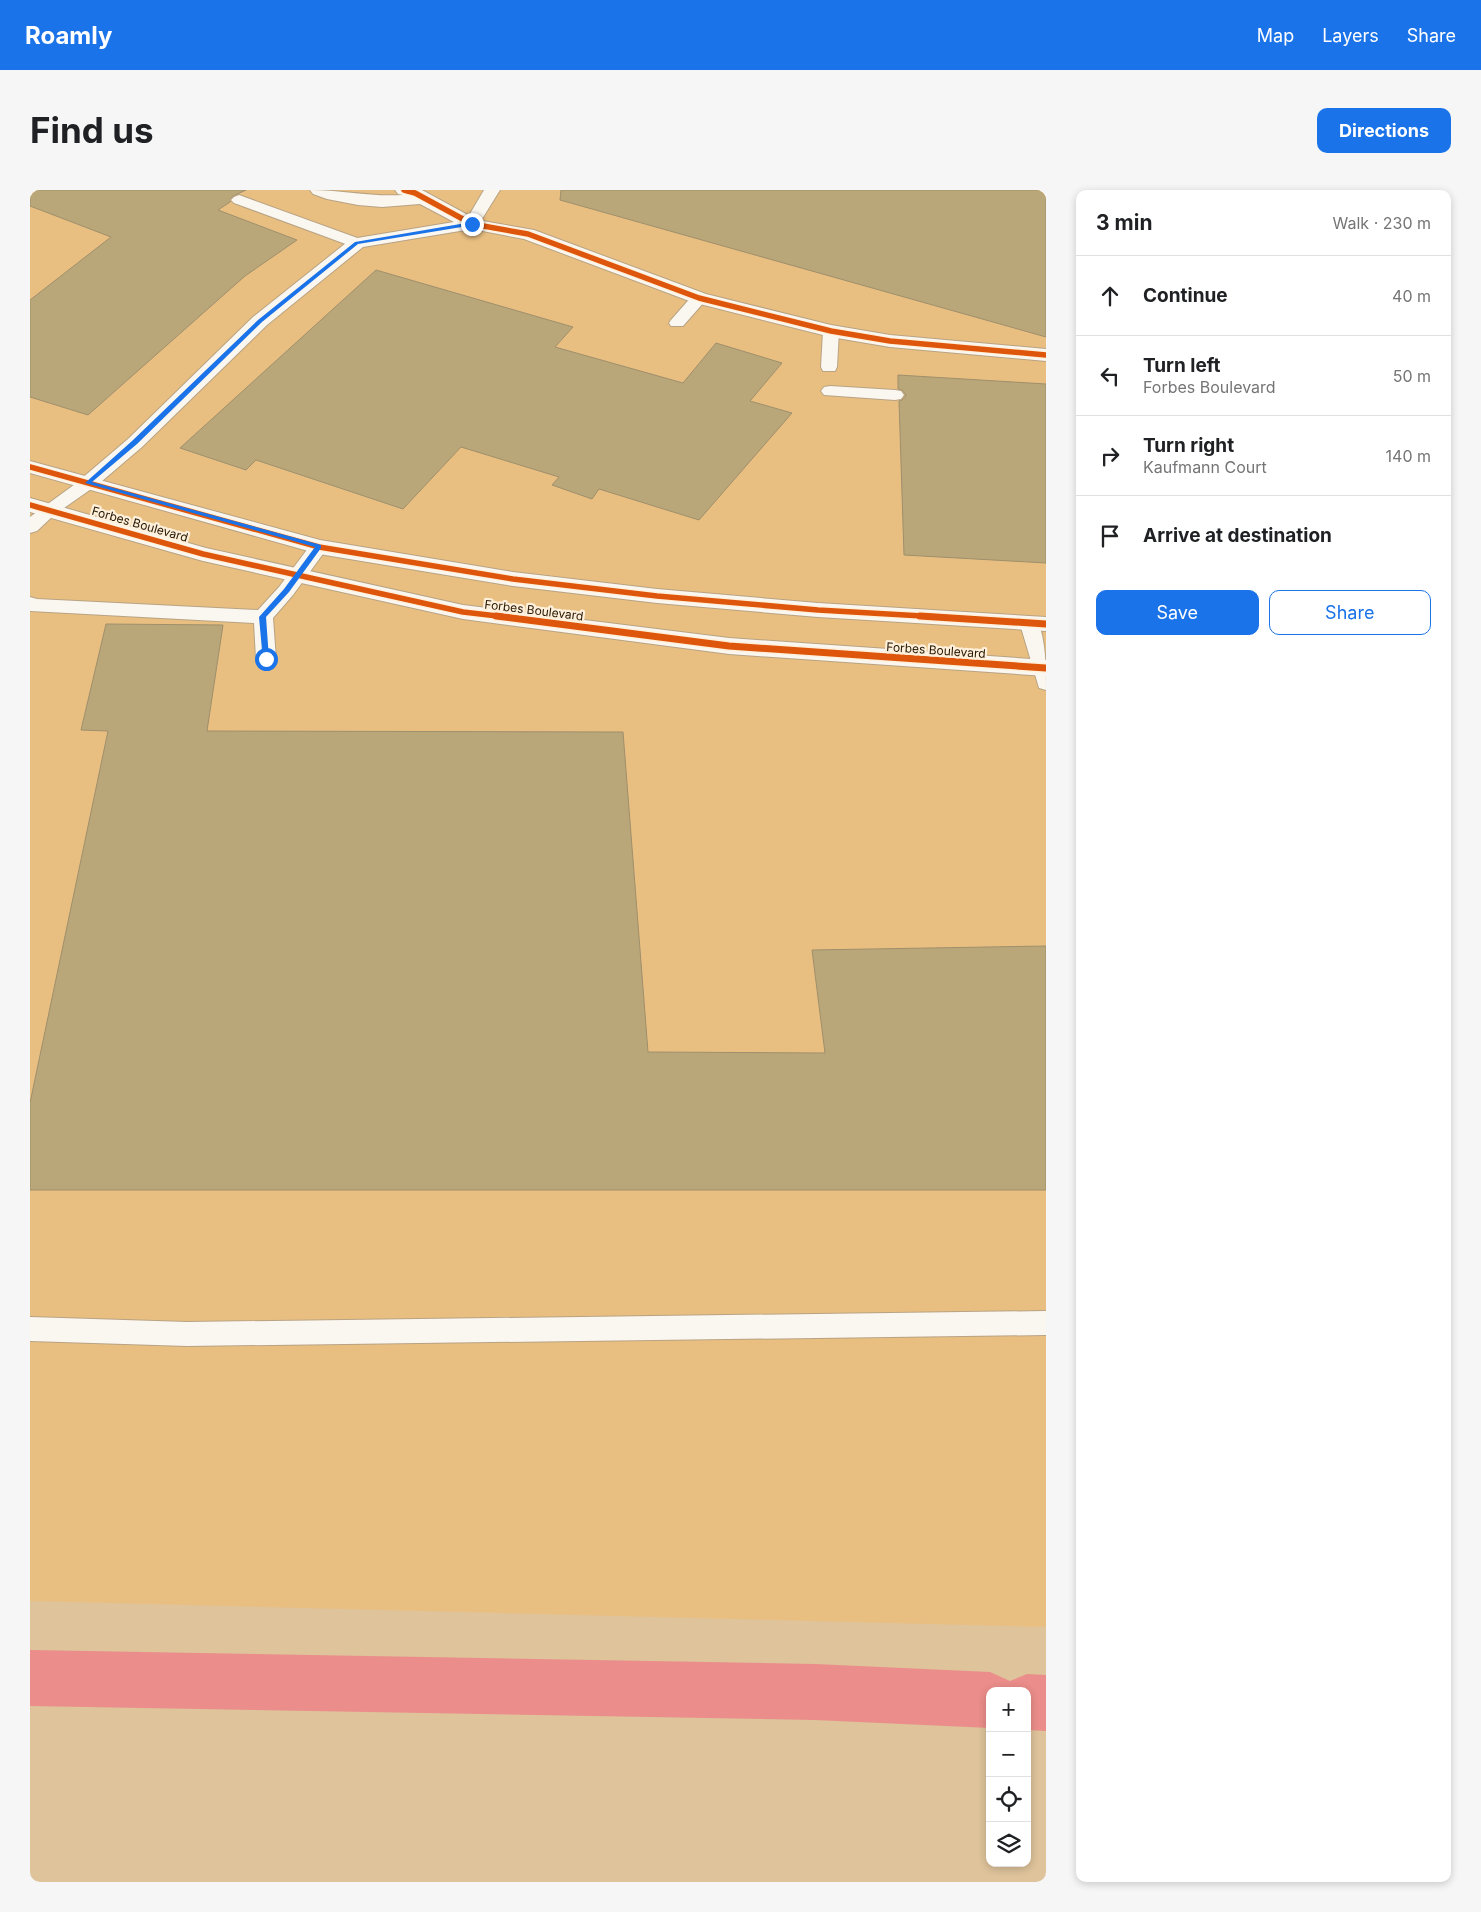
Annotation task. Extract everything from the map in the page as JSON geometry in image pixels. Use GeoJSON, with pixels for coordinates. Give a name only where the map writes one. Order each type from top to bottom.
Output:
{"type":"FeatureCollection","features":[{"type":"Feature","properties":{"kind":"main road"},"geometry":{"type":"LineString","coordinates":[[319,190],[339,198],[359,202],[423,199]]}},
{"type":"Feature","properties":{"kind":"main road"},"geometry":{"type":"LineString","coordinates":[[404,190],[415,193],[472,224],[528,234],[699,298],[831,331],[890,341],[1046,355]]}},
{"type":"Feature","properties":{"kind":"main road"},"geometry":{"type":"LineString","coordinates":[[88,483],[134,443],[260,321],[356,243],[472,224]]}},
{"type":"Feature","properties":{"kind":"main road","name":"Forbes Boulevard"},"geometry":{"type":"LineString","coordinates":[[30,467],[319,546],[523,580],[657,596],[832,607],[1038,624]]}},
{"type":"Feature","properties":{"kind":"main road","name":"Forbes Boulevard"},"geometry":{"type":"LineString","coordinates":[[39,508],[203,554],[463,612],[729,646],[1045,673]]}},
{"type":"Feature","properties":{"kind":"lane"},"geometry":{"type":"LineString","coordinates":[[472,224],[492,190]]}},
{"type":"Feature","properties":{"kind":"lane"},"geometry":{"type":"LineString","coordinates":[[239,200],[356,243]]}},
{"type":"Feature","properties":{"kind":"lane"},"geometry":{"type":"LineString","coordinates":[[677,323],[699,298]]}},
{"type":"Feature","properties":{"kind":"lane"},"geometry":{"type":"LineString","coordinates":[[829,368],[831,331]]}},
{"type":"Feature","properties":{"kind":"lane"},"geometry":{"type":"LineString","coordinates":[[830,391],[895,395]]}},
{"type":"Feature","properties":{"kind":"lane"},"geometry":{"type":"LineString","coordinates":[[30,527],[39,508],[88,483]]}},
{"type":"Feature","properties":{"kind":"lane"},"geometry":{"type":"LineString","coordinates":[[266,659],[262,617],[299,575],[319,546]]}},
{"type":"Feature","properties":{"kind":"lane"},"geometry":{"type":"LineString","coordinates":[[31,607],[262,617]]}},
{"type":"Feature","properties":{"kind":"lane"},"geometry":{"type":"LineString","coordinates":[[1038,624],[1045,673]]}},
{"type":"Feature","properties":{"kind":"lane"},"geometry":{"type":"LineString","coordinates":[[30,1329],[187,1334],[1046,1323]]}},
{"type":"Feature","properties":{"kind":"shaded area"},"geometry":{"type":"Polygon","coordinates":[[[30,190],[1046,190],[1046,1627],[30,1601],[30,190]]]}},
{"type":"Feature","properties":{"kind":"building"},"geometry":{"type":"Polygon","coordinates":[[[30,190],[246,190],[233,196],[230,202],[218,210],[297,240],[245,276],[88,415],[30,397],[30,300],[111,237],[30,206],[30,190]]]}},
{"type":"Feature","properties":{"kind":"building"},"geometry":{"type":"Polygon","coordinates":[[[561,190],[1046,190],[1046,337],[560,200],[561,190]]]}},
{"type":"Feature","properties":{"kind":"building"},"geometry":{"type":"Polygon","coordinates":[[[376,270],[573,327],[555,347],[683,383],[716,343],[782,363],[750,401],[792,413],[699,520],[599,489],[592,499],[552,485],[559,477],[461,447],[403,509],[256,460],[246,470],[180,448],[376,270]]]}},
{"type":"Feature","properties":{"kind":"building"},"geometry":{"type":"Polygon","coordinates":[[[898,375],[1046,384],[1046,563],[904,555],[899,401],[906,395],[902,390],[898,389],[898,375]]]}},
{"type":"Feature","properties":{"kind":"building"},"geometry":{"type":"Polygon","coordinates":[[[106,624],[223,625],[207,731],[623,732],[648,1052],[825,1053],[812,950],[1046,946],[1046,1190],[30,1190],[30,1103],[108,731],[81,730],[106,624]]]}},
{"type":"Feature","properties":{"kind":"waterway"},"geometry":{"type":"LineString","coordinates":[[30,1678],[815,1692],[986,1700]]}},
{"type":"Feature","properties":{"kind":"waterway"},"geometry":{"type":"LineString","coordinates":[[1031,1702],[1046,1703]]}},
{"type":"Feature","properties":{"kind":"cycle path"},"geometry":{"type":"LineString","coordinates":[[404,190],[415,193],[472,224],[528,234],[699,298],[831,331],[890,341],[1046,355]]}},
{"type":"Feature","properties":{"kind":"cycle path"},"geometry":{"type":"LineString","coordinates":[[30,467],[319,547],[513,579],[657,596],[818,610],[1046,624]]}},
{"type":"Feature","properties":{"kind":"cycle path"},"geometry":{"type":"LineString","coordinates":[[30,505],[203,554],[463,612],[729,646],[1046,668]]}},
{"type":"Feature","properties":{"kind":"route"},"geometry":{"type":"LineString","coordinates":[[266,659],[262,617],[299,575],[319,546],[88,483],[134,443],[260,321],[356,243],[388,236],[472,224]]}}]}
